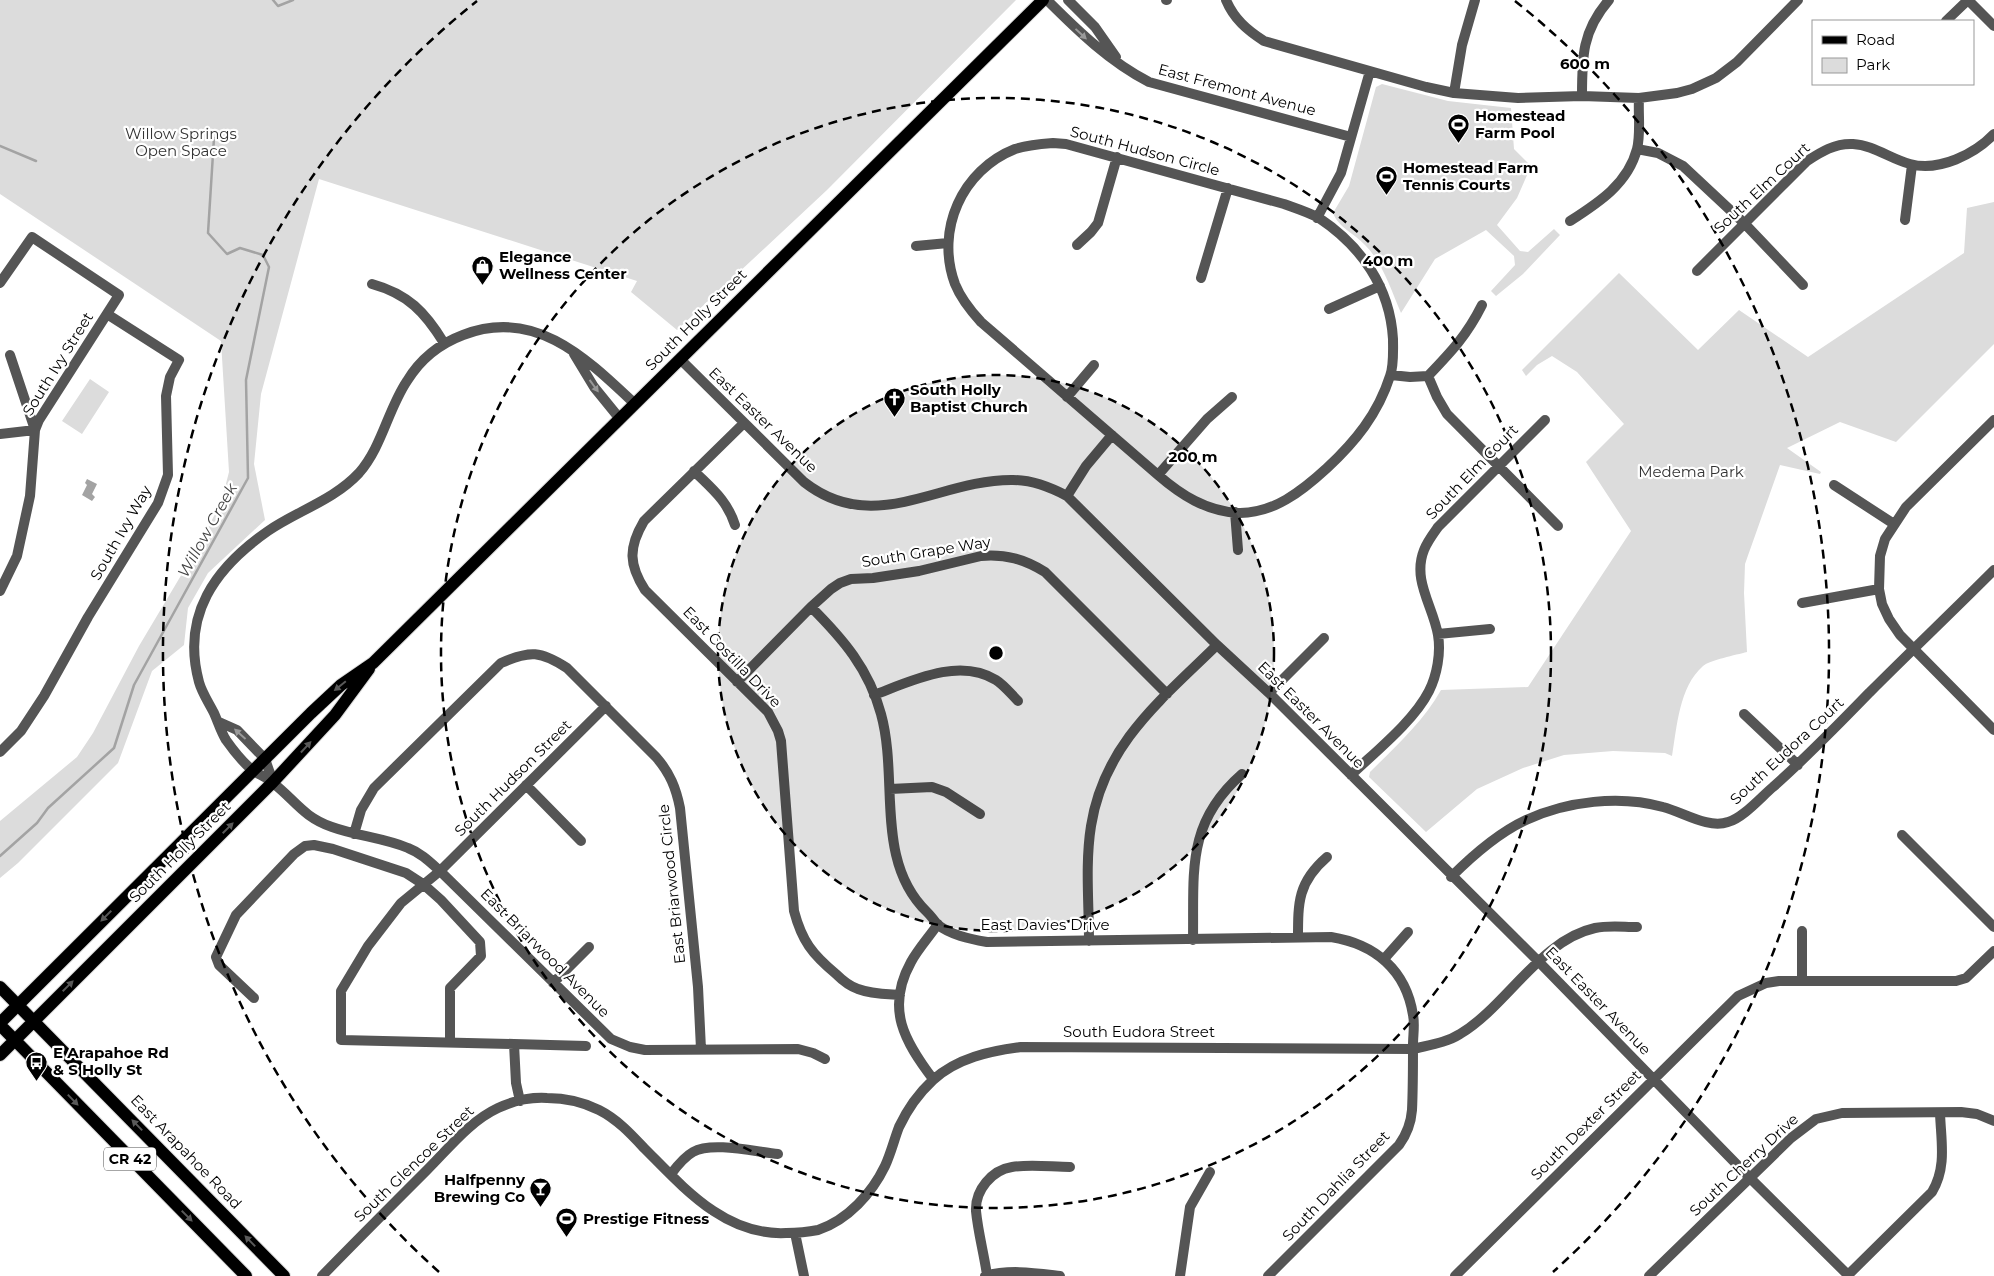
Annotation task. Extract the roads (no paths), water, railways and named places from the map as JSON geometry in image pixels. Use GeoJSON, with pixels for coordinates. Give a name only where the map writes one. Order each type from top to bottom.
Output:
{"type":"FeatureCollection","features":[{"type":"Feature","properties":{"kind":"main road","name":"South Holly Street"},"geometry":{"type":"LineString","coordinates":[[0,1054],[273,782],[336,715],[373,663],[1043,0]]}},
{"type":"Feature","properties":{"kind":"main road","name":"South Holly Street"},"geometry":{"type":"LineString","coordinates":[[0,1024],[253,770],[341,685],[373,663]]}},
{"type":"Feature","properties":{"kind":"main road","name":"East Arapahoe Road"},"geometry":{"type":"LineString","coordinates":[[0,987],[284,1276]]}},
{"type":"Feature","properties":{"kind":"main road","name":"CR 42"},"geometry":{"type":"LineString","coordinates":[[0,1024],[246,1276]]}},
{"type":"Feature","properties":{"kind":"street","name":"East Fremont Avenue"},"geometry":{"type":"LineString","coordinates":[[1047,0],[1088,39],[1138,76],[1163,86],[1351,137]]}},
{"type":"Feature","properties":{"kind":"street","name":"East Fremont Avenue"},"geometry":{"type":"LineString","coordinates":[[1068,0],[1095,27],[1120,62]]}},
{"type":"Feature","properties":{"kind":"street"},"geometry":{"type":"LineString","coordinates":[[1226,0],[1239,22],[1264,41],[1426,87],[1454,93],[1518,98],[1582,96],[1639,98],[1677,93],[1716,78],[1737,62],[1798,0]]}},
{"type":"Feature","properties":{"kind":"street"},"geometry":{"type":"LineString","coordinates":[[1454,93],[1462,45],[1475,0]]}},
{"type":"Feature","properties":{"kind":"street"},"geometry":{"type":"LineString","coordinates":[[1582,96],[1582,58],[1586,39],[1597,14],[1608,0]]}},
{"type":"Feature","properties":{"kind":"street"},"geometry":{"type":"LineString","coordinates":[[1947,20],[1968,0],[1994,26]]}},
{"type":"Feature","properties":{"kind":"street"},"geometry":{"type":"LineString","coordinates":[[1317,218],[1341,173],[1370,71]]}},
{"type":"Feature","properties":{"kind":"street"},"geometry":{"type":"LineString","coordinates":[[1570,221],[1599,202],[1623,178],[1637,149],[1639,98]]}},
{"type":"Feature","properties":{"kind":"street","name":"South Elm Court"},"geometry":{"type":"LineString","coordinates":[[1697,271],[1807,161],[1830,147],[1851,144],[1862,145],[1912,165],[1931,165],[1963,157],[1976,151],[1994,134]]}},
{"type":"Feature","properties":{"kind":"street","name":"South Hudson Circle"},"geometry":{"type":"LineString","coordinates":[[1066,144],[1228,188],[1284,204],[1317,218],[1348,240],[1358,250],[1380,286],[1392,322],[1393,344],[1391,375],[1378,406],[1363,431],[1349,448],[1299,493],[1258,510],[1235,512],[1217,510],[1187,497],[1158,475],[981,322],[967,306],[955,285],[949,264],[948,243],[950,225],[960,198],[975,177],[997,158],[1030,145],[1066,144]]}},
{"type":"Feature","properties":{"kind":"street"},"geometry":{"type":"LineString","coordinates":[[1637,149],[1658,154],[1683,166],[1744,223],[1803,285]]}},
{"type":"Feature","properties":{"kind":"street"},"geometry":{"type":"LineString","coordinates":[[1078,245],[1098,222],[1117,158]]}},
{"type":"Feature","properties":{"kind":"street"},"geometry":{"type":"LineString","coordinates":[[1906,220],[1912,165]]}},
{"type":"Feature","properties":{"kind":"street"},"geometry":{"type":"LineString","coordinates":[[1201,278],[1228,188]]}},
{"type":"Feature","properties":{"kind":"street"},"geometry":{"type":"LineString","coordinates":[[0,283],[32,237],[119,295],[107,314]]}},
{"type":"Feature","properties":{"kind":"street"},"geometry":{"type":"LineString","coordinates":[[916,246],[948,243]]}},
{"type":"Feature","properties":{"kind":"street"},"geometry":{"type":"LineString","coordinates":[[372,284],[395,292],[417,306],[434,326],[444,342]]}},
{"type":"Feature","properties":{"kind":"street"},"geometry":{"type":"LineString","coordinates":[[1329,309],[1380,286]]}},
{"type":"Feature","properties":{"kind":"street"},"geometry":{"type":"LineString","coordinates":[[1391,375],[1428,376],[1451,352],[1470,328],[1482,305]]}},
{"type":"Feature","properties":{"kind":"street","name":"South Ivy Street"},"geometry":{"type":"LineString","coordinates":[[0,590],[17,556],[30,496],[35,430],[39,420],[107,314]]}},
{"type":"Feature","properties":{"kind":"street","name":"South Ivy Way"},"geometry":{"type":"LineString","coordinates":[[0,752],[21,731],[44,696],[88,617],[158,503],[168,475],[166,396],[170,377],[179,360],[107,314]]}},
{"type":"Feature","properties":{"kind":"street","name":"East Briarwood Avenue"},"geometry":{"type":"LineString","coordinates":[[634,404],[602,373],[545,334],[519,327],[492,327],[476,330],[444,342],[427,355],[404,384],[372,455],[359,472],[329,497],[270,530],[250,545],[209,588],[197,622],[195,637],[196,666],[200,684],[224,738],[253,770],[273,782],[318,822],[410,849],[424,857],[611,1039],[620,1044],[645,1050],[798,1049],[825,1059]]}},
{"type":"Feature","properties":{"kind":"street"},"geometry":{"type":"LineString","coordinates":[[572,351],[594,387],[620,419]]}},
{"type":"Feature","properties":{"kind":"street","name":"South Ivy Street"},"geometry":{"type":"LineString","coordinates":[[10,355],[35,430]]}},
{"type":"Feature","properties":{"kind":"street","name":"East Easter Avenue"},"geometry":{"type":"LineString","coordinates":[[680,359],[809,486],[845,504],[864,506],[893,504],[982,483],[1014,480],[1051,487],[1067,496],[1217,645],[1269,693],[1539,962],[1848,1276]]}},
{"type":"Feature","properties":{"kind":"street"},"geometry":{"type":"LineString","coordinates":[[1067,397],[1094,365]]}},
{"type":"Feature","properties":{"kind":"street"},"geometry":{"type":"LineString","coordinates":[[1428,376],[1447,414],[1499,464],[1558,526]]}},
{"type":"Feature","properties":{"kind":"street"},"geometry":{"type":"LineString","coordinates":[[1158,475],[1207,419],[1232,398]]}},
{"type":"Feature","properties":{"kind":"street","name":"South Elm Court"},"geometry":{"type":"LineString","coordinates":[[1351,776],[1414,713],[1430,690],[1437,669],[1440,647],[1438,634],[1420,579],[1423,551],[1438,527],[1545,420]]}},
{"type":"Feature","properties":{"kind":"street"},"geometry":{"type":"LineString","coordinates":[[1994,420],[1906,507],[1894,524],[1885,539],[1880,556],[1879,589],[1882,604],[1900,635],[1994,730]]}},
{"type":"Feature","properties":{"kind":"street","name":"East Costilla Drive"},"geometry":{"type":"LineString","coordinates":[[744,423],[644,521],[637,533],[632,548],[632,559],[638,578],[645,590],[768,712],[778,731],[794,911],[803,938],[818,960],[847,984],[867,992],[900,995]]}},
{"type":"Feature","properties":{"kind":"street","name":"South Ivy Street"},"geometry":{"type":"LineString","coordinates":[[0,434],[35,430]]}},
{"type":"Feature","properties":{"kind":"street"},"geometry":{"type":"LineString","coordinates":[[1067,496],[1086,466],[1112,435]]}},
{"type":"Feature","properties":{"kind":"street"},"geometry":{"type":"LineString","coordinates":[[694,471],[725,502],[735,525]]}},
{"type":"Feature","properties":{"kind":"street"},"geometry":{"type":"LineString","coordinates":[[1834,485],[1894,524]]}},
{"type":"Feature","properties":{"kind":"street"},"geometry":{"type":"LineString","coordinates":[[1235,512],[1238,550]]}},
{"type":"Feature","properties":{"kind":"street","name":"South Grape Way"},"geometry":{"type":"LineString","coordinates":[[737,682],[811,607],[831,589],[851,579],[898,575],[994,555],[1014,558],[1045,572],[1168,694]]}},
{"type":"Feature","properties":{"kind":"street","name":"South Eudora Court"},"geometry":{"type":"LineString","coordinates":[[1451,876],[1498,836],[1525,820],[1558,809],[1606,802],[1633,802],[1658,805],[1708,822],[1728,822],[1736,819],[1798,765],[1994,570]]}},
{"type":"Feature","properties":{"kind":"street"},"geometry":{"type":"LineString","coordinates":[[1802,603],[1879,589]]}},
{"type":"Feature","properties":{"kind":"street","name":"East Davies Drive"},"geometry":{"type":"LineString","coordinates":[[811,607],[842,638],[857,659],[874,696],[884,725],[897,864],[908,889],[918,903],[938,924],[957,935],[987,942],[1193,940],[1331,936],[1345,939],[1371,950],[1384,959],[1395,971],[1408,996],[1413,1016],[1413,1049]]}},
{"type":"Feature","properties":{"kind":"street"},"geometry":{"type":"LineString","coordinates":[[1438,634],[1490,629]]}},
{"type":"Feature","properties":{"kind":"street"},"geometry":{"type":"LineString","coordinates":[[1269,693],[1324,638]]}},
{"type":"Feature","properties":{"kind":"street"},"geometry":{"type":"LineString","coordinates":[[1089,941],[1089,849],[1092,820],[1099,794],[1114,758],[1138,724],[1217,645]]}},
{"type":"Feature","properties":{"kind":"street","name":"East Briarwood Circle"},"geometry":{"type":"LineString","coordinates":[[354,834],[360,810],[374,788],[501,663],[530,653],[543,654],[567,668],[667,770],[677,792],[697,978],[701,1049]]}},
{"type":"Feature","properties":{"kind":"street"},"geometry":{"type":"LineString","coordinates":[[874,696],[911,681],[961,670],[981,673],[994,679],[1018,702]]}},
{"type":"Feature","properties":{"kind":"street","name":"South Hudson Street"},"geometry":{"type":"LineString","coordinates":[[450,1043],[340,1040],[341,991],[368,946],[401,903],[440,871],[606,706]]}},
{"type":"Feature","properties":{"kind":"street"},"geometry":{"type":"LineString","coordinates":[[1744,714],[1798,765]]}},
{"type":"Feature","properties":{"kind":"street"},"geometry":{"type":"LineString","coordinates":[[218,722],[237,730],[265,759],[273,782]]}},
{"type":"Feature","properties":{"kind":"street"},"geometry":{"type":"LineString","coordinates":[[1193,940],[1194,864],[1198,839],[1210,810],[1219,797],[1242,774]]}},
{"type":"Feature","properties":{"kind":"street"},"geometry":{"type":"LineString","coordinates":[[526,784],[581,841]]}},
{"type":"Feature","properties":{"kind":"street"},"geometry":{"type":"LineString","coordinates":[[890,790],[932,787],[946,792],[980,814]]}},
{"type":"Feature","properties":{"kind":"street"},"geometry":{"type":"LineString","coordinates":[[1902,834],[1994,926]]}},
{"type":"Feature","properties":{"kind":"street"},"geometry":{"type":"LineString","coordinates":[[254,998],[219,965],[216,957],[236,915],[294,854],[305,846],[314,845],[333,849],[406,873],[423,884],[441,900],[480,942],[481,956],[450,988],[450,1043],[586,1046]]}},
{"type":"Feature","properties":{"kind":"street"},"geometry":{"type":"LineString","coordinates":[[1298,938],[1300,894],[1314,868],[1327,857]]}},
{"type":"Feature","properties":{"kind":"street"},"geometry":{"type":"LineString","coordinates":[[934,1079],[907,1043],[902,1028],[899,1008],[902,983],[912,960],[938,924]]}},
{"type":"Feature","properties":{"kind":"street","name":"South Eudora Street"},"geometry":{"type":"LineString","coordinates":[[796,1233],[817,1230],[832,1224],[855,1207],[867,1194],[886,1165],[899,1127],[909,1109],[934,1079],[970,1058],[992,1050],[1021,1047],[1413,1049],[1445,1042],[1471,1027],[1539,962],[1560,944],[1573,936],[1610,926],[1637,927]]}},
{"type":"Feature","properties":{"kind":"street"},"geometry":{"type":"LineString","coordinates":[[1802,931],[1802,981]]}},
{"type":"Feature","properties":{"kind":"street"},"geometry":{"type":"LineString","coordinates":[[1384,959],[1408,932]]}},
{"type":"Feature","properties":{"kind":"street"},"geometry":{"type":"LineString","coordinates":[[553,983],[589,947]]}},
{"type":"Feature","properties":{"kind":"street","name":"South Dexter Street"},"geometry":{"type":"LineString","coordinates":[[1455,1276],[1738,996],[1766,983],[1779,981],[1956,981],[1966,978],[1994,951]]}},
{"type":"Feature","properties":{"kind":"street"},"geometry":{"type":"LineString","coordinates":[[514,1044],[516,1083],[520,1100]]}},
{"type":"Feature","properties":{"kind":"street","name":"South Dahlia Street"},"geometry":{"type":"LineString","coordinates":[[1268,1276],[1399,1145],[1405,1136],[1412,1119],[1413,1049]]}},
{"type":"Feature","properties":{"kind":"street","name":"South Glencoe Street"},"geometry":{"type":"LineString","coordinates":[[322,1276],[468,1128],[498,1108],[520,1100],[541,1098],[573,1100],[600,1110],[624,1128],[709,1209],[737,1225],[763,1232],[796,1233]]}},
{"type":"Feature","properties":{"kind":"street","name":"South Cherry Drive"},"geometry":{"type":"LineString","coordinates":[[1649,1276],[1791,1138],[1816,1119],[1842,1112],[1961,1112],[1977,1114],[1994,1121]]}},
{"type":"Feature","properties":{"kind":"street"},"geometry":{"type":"LineString","coordinates":[[1848,1276],[1932,1192],[1939,1180],[1942,1166],[1940,1113]]}},
{"type":"Feature","properties":{"kind":"street"},"geometry":{"type":"LineString","coordinates":[[671,1174],[687,1156],[695,1151],[707,1148],[778,1154]]}},
{"type":"Feature","properties":{"kind":"street"},"geometry":{"type":"LineString","coordinates":[[1060,1276],[1030,1272],[1003,1272],[986,1276],[976,1210],[978,1198],[984,1186],[995,1174],[1013,1167],[1070,1167]]}},
{"type":"Feature","properties":{"kind":"street"},"geometry":{"type":"LineString","coordinates":[[1180,1276],[1190,1207],[1210,1172]]}},
{"type":"Feature","properties":{"kind":"street"},"geometry":{"type":"LineString","coordinates":[[796,1233],[804,1276]]}},
{"type":"Feature","properties":{"kind":"waterway","name":"Willow Creek"},"geometry":{"type":"LineString","coordinates":[[273,0],[278,6],[293,0]]}},
{"type":"Feature","properties":{"kind":"waterway","name":"Willow Creek"},"geometry":{"type":"LineString","coordinates":[[0,856],[37,823],[48,808],[114,748],[134,685],[248,478],[246,380],[269,267],[263,255],[240,248],[227,254],[208,233],[214,138]]}},
{"type":"Feature","properties":{"kind":"waterway"},"geometry":{"type":"LineString","coordinates":[[0,146],[36,161]]}},
{"type":"Feature","properties":{"kind":"place","name":"Homestead Farm Pool"},"geometry":{"type":"Point","coordinates":[1459,144]}},
{"type":"Feature","properties":{"kind":"place","name":"Homestead Farm Tennis Courts"},"geometry":{"type":"Point","coordinates":[1387,196]}},
{"type":"Feature","properties":{"kind":"place","name":"Elegance Wellness Center"},"geometry":{"type":"Point","coordinates":[483,285]}},
{"type":"Feature","properties":{"kind":"place","name":"South Holly Baptist Church"},"geometry":{"type":"Point","coordinates":[894,418]}},
{"type":"Feature","properties":{"kind":"place","name":"E Arapahoe Rd & S Holly St"},"geometry":{"type":"Point","coordinates":[37,1081]}},
{"type":"Feature","properties":{"kind":"place","name":"Halfpenny Brewing Co"},"geometry":{"type":"Point","coordinates":[541,1208]}},
{"type":"Feature","properties":{"kind":"place","name":"Prestige Fitness"},"geometry":{"type":"Point","coordinates":[567,1238]}},
{"type":"Feature","properties":{"kind":"park label","name":"Willow Springs Open Space"},"geometry":{"type":"Point","coordinates":[181,142]}},
{"type":"Feature","properties":{"kind":"park label","name":"Medema Park"},"geometry":{"type":"Point","coordinates":[1691,472]}}]}
